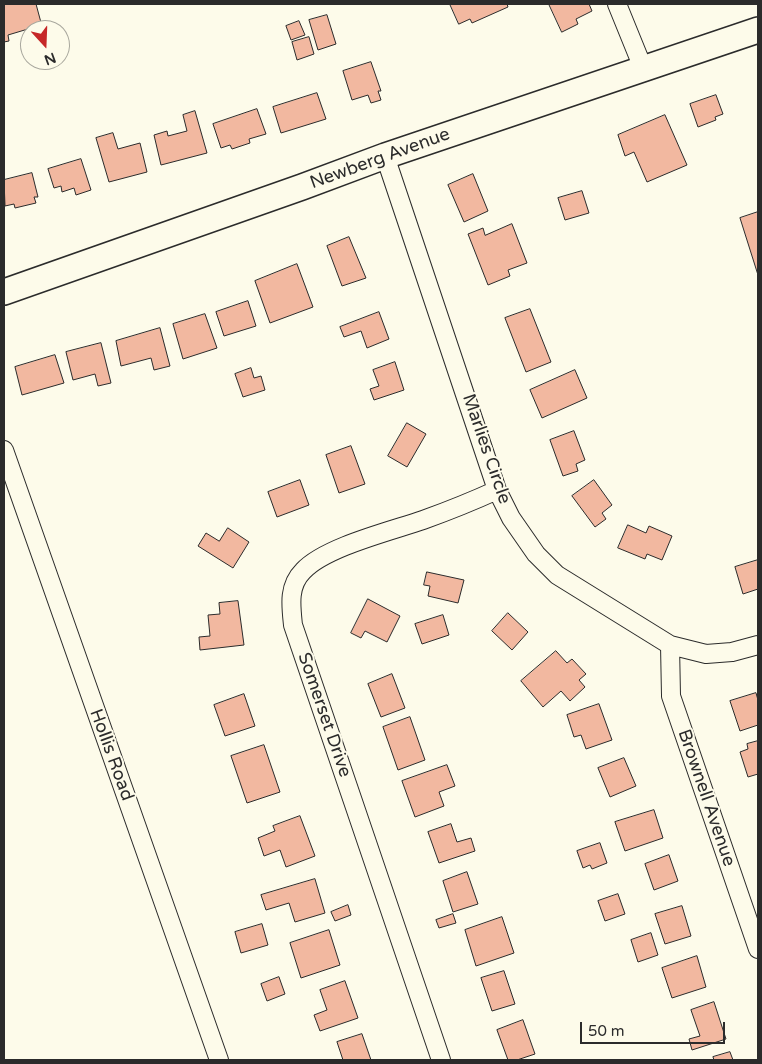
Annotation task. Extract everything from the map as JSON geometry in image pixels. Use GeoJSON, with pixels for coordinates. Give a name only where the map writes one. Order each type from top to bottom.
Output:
{"type":"FeatureCollection","features":[{"type":"Feature","properties":{"kind":"street"},"geometry":{"type":"LineString","coordinates":[[617,4],[643,68]]}},
{"type":"Feature","properties":{"kind":"street","name":"Newberg Avenue"},"geometry":{"type":"LineString","coordinates":[[4,292],[293,191],[385,156],[758,30]]}},
{"type":"Feature","properties":{"kind":"street","name":"Marlies Circle"},"geometry":{"type":"LineString","coordinates":[[385,156],[498,490],[511,518],[536,554],[557,575],[670,645],[706,654],[732,652],[758,645]]}},
{"type":"Feature","properties":{"kind":"street","name":"Hollis Road"},"geometry":{"type":"LineString","coordinates":[[4,450],[219,1060]]}},
{"type":"Feature","properties":{"kind":"street","name":"Somerset Drive"},"geometry":{"type":"LineString","coordinates":[[441,1060],[293,625],[291,598],[294,584],[303,570],[327,554],[449,511],[498,490]]}},
{"type":"Feature","properties":{"kind":"street","name":"Brownell Avenue"},"geometry":{"type":"LineString","coordinates":[[670,645],[671,696],[758,949]]}},
{"type":"Feature","properties":{"kind":"building"},"geometry":{"type":"Polygon","coordinates":[[[4,4],[36,4],[40,20],[20,20],[20,31],[8,35],[9,41],[4,42],[4,4]]]}},
{"type":"Feature","properties":{"kind":"building"},"geometry":{"type":"Polygon","coordinates":[[[450,4],[507,4],[508,7],[472,23],[470,19],[459,24],[450,4]]]}},
{"type":"Feature","properties":{"kind":"building"},"geometry":{"type":"Polygon","coordinates":[[[549,4],[589,4],[592,11],[576,19],[578,24],[562,32],[549,4]]]}},
{"type":"Feature","properties":{"kind":"building"},"geometry":{"type":"Polygon","coordinates":[[[327,15],[336,44],[318,50],[309,20],[327,15]]]}},
{"type":"Feature","properties":{"kind":"building"},"geometry":{"type":"Polygon","coordinates":[[[299,21],[305,35],[291,40],[286,26],[299,21]]]}},
{"type":"Feature","properties":{"kind":"building"},"geometry":{"type":"Polygon","coordinates":[[[309,37],[314,54],[297,60],[292,42],[309,37]]]}},
{"type":"Feature","properties":{"kind":"building"},"geometry":{"type":"Polygon","coordinates":[[[371,62],[381,91],[378,91],[381,100],[371,103],[368,95],[352,100],[343,71],[371,62]]]}},
{"type":"Feature","properties":{"kind":"building"},"geometry":{"type":"Polygon","coordinates":[[[317,93],[326,119],[281,133],[273,107],[317,93]]]}},
{"type":"Feature","properties":{"kind":"building"},"geometry":{"type":"Polygon","coordinates":[[[716,95],[723,114],[715,117],[716,120],[698,127],[690,104],[716,95]]]}},
{"type":"Feature","properties":{"kind":"building"},"geometry":{"type":"Polygon","coordinates":[[[257,109],[266,134],[249,139],[250,143],[232,149],[230,145],[221,148],[213,124],[257,109]]]}},
{"type":"Feature","properties":{"kind":"building"},"geometry":{"type":"Polygon","coordinates":[[[195,111],[207,153],[161,165],[154,135],[167,131],[168,136],[187,131],[183,115],[195,111]]]}},
{"type":"Feature","properties":{"kind":"building"},"geometry":{"type":"Polygon","coordinates":[[[665,115],[687,165],[647,182],[634,152],[625,156],[618,135],[665,115]]]}},
{"type":"Feature","properties":{"kind":"building"},"geometry":{"type":"Polygon","coordinates":[[[113,133],[118,149],[140,143],[147,172],[109,182],[96,138],[113,133]]]}},
{"type":"Feature","properties":{"kind":"building"},"geometry":{"type":"Polygon","coordinates":[[[81,159],[91,190],[76,195],[74,188],[62,192],[61,186],[54,188],[48,169],[81,159]]]}},
{"type":"Feature","properties":{"kind":"building"},"geometry":{"type":"Polygon","coordinates":[[[32,173],[38,197],[34,197],[36,203],[15,208],[14,204],[5,206],[4,180],[32,173]]]}},
{"type":"Feature","properties":{"kind":"building"},"geometry":{"type":"Polygon","coordinates":[[[473,174],[488,211],[464,222],[448,185],[473,174]]]}},
{"type":"Feature","properties":{"kind":"building"},"geometry":{"type":"Polygon","coordinates":[[[582,191],[589,213],[565,220],[558,198],[582,191]]]}},
{"type":"Feature","properties":{"kind":"building"},"geometry":{"type":"Polygon","coordinates":[[[758,212],[758,275],[740,218],[758,212]]]}},
{"type":"Feature","properties":{"kind":"building"},"geometry":{"type":"Polygon","coordinates":[[[512,224],[527,263],[508,270],[510,276],[488,285],[468,234],[483,228],[485,235],[512,224]]]}},
{"type":"Feature","properties":{"kind":"building"},"geometry":{"type":"Polygon","coordinates":[[[349,237],[366,278],[342,286],[327,246],[349,237]]]}},
{"type":"Feature","properties":{"kind":"building"},"geometry":{"type":"Polygon","coordinates":[[[297,264],[313,307],[270,323],[255,281],[297,264]]]}},
{"type":"Feature","properties":{"kind":"building"},"geometry":{"type":"Polygon","coordinates":[[[248,301],[256,326],[224,336],[216,312],[248,301]]]}},
{"type":"Feature","properties":{"kind":"building"},"geometry":{"type":"Polygon","coordinates":[[[530,309],[551,362],[526,372],[505,318],[530,309]]]}},
{"type":"Feature","properties":{"kind":"building"},"geometry":{"type":"Polygon","coordinates":[[[379,312],[389,339],[367,348],[361,331],[344,337],[340,327],[379,312]]]}},
{"type":"Feature","properties":{"kind":"building"},"geometry":{"type":"Polygon","coordinates":[[[205,314],[217,348],[183,359],[173,324],[205,314]]]}},
{"type":"Feature","properties":{"kind":"building"},"geometry":{"type":"Polygon","coordinates":[[[160,328],[170,366],[154,370],[151,358],[121,366],[116,341],[160,328]]]}},
{"type":"Feature","properties":{"kind":"building"},"geometry":{"type":"Polygon","coordinates":[[[101,343],[111,383],[98,386],[95,374],[73,380],[66,352],[101,343]]]}},
{"type":"Feature","properties":{"kind":"building"},"geometry":{"type":"Polygon","coordinates":[[[55,355],[64,383],[22,395],[15,367],[55,355]]]}},
{"type":"Feature","properties":{"kind":"building"},"geometry":{"type":"Polygon","coordinates":[[[395,362],[404,390],[374,400],[370,389],[379,386],[373,370],[395,362]]]}},
{"type":"Feature","properties":{"kind":"building"},"geometry":{"type":"Polygon","coordinates":[[[251,368],[254,378],[261,376],[265,390],[243,397],[235,374],[251,368]]]}},
{"type":"Feature","properties":{"kind":"building"},"geometry":{"type":"Polygon","coordinates":[[[575,370],[587,398],[542,418],[530,390],[575,370]]]}},
{"type":"Feature","properties":{"kind":"building"},"geometry":{"type":"Polygon","coordinates":[[[407,423],[426,434],[407,467],[388,456],[407,423]]]}},
{"type":"Feature","properties":{"kind":"building"},"geometry":{"type":"Polygon","coordinates":[[[574,431],[585,460],[576,464],[578,471],[563,476],[550,440],[574,431]]]}},
{"type":"Feature","properties":{"kind":"building"},"geometry":{"type":"Polygon","coordinates":[[[351,446],[365,484],[339,493],[326,455],[351,446]]]}},
{"type":"Feature","properties":{"kind":"building"},"geometry":{"type":"Polygon","coordinates":[[[300,480],[309,505],[277,517],[268,492],[300,480]]]}},
{"type":"Feature","properties":{"kind":"building"},"geometry":{"type":"Polygon","coordinates":[[[594,480],[612,505],[602,513],[606,519],[595,527],[572,496],[594,480]]]}},
{"type":"Feature","properties":{"kind":"building"},"geometry":{"type":"Polygon","coordinates":[[[628,525],[646,533],[649,526],[672,536],[662,560],[647,554],[645,559],[618,548],[628,525]]]}},
{"type":"Feature","properties":{"kind":"building"},"geometry":{"type":"Polygon","coordinates":[[[228,528],[249,542],[233,568],[198,546],[206,533],[219,541],[228,528]]]}},
{"type":"Feature","properties":{"kind":"building"},"geometry":{"type":"Polygon","coordinates":[[[758,560],[758,589],[743,594],[735,567],[758,560]]]}},
{"type":"Feature","properties":{"kind":"building"},"geometry":{"type":"Polygon","coordinates":[[[427,572],[464,580],[458,603],[428,596],[430,586],[424,585],[427,572]]]}},
{"type":"Feature","properties":{"kind":"building"},"geometry":{"type":"Polygon","coordinates":[[[368,599],[400,616],[387,642],[365,631],[361,638],[351,633],[368,599]]]}},
{"type":"Feature","properties":{"kind":"building"},"geometry":{"type":"Polygon","coordinates":[[[238,601],[244,645],[200,650],[199,637],[210,636],[208,615],[220,614],[219,603],[238,601]]]}},
{"type":"Feature","properties":{"kind":"building"},"geometry":{"type":"Polygon","coordinates":[[[508,613],[528,632],[512,650],[492,631],[508,613]]]}},
{"type":"Feature","properties":{"kind":"building"},"geometry":{"type":"Polygon","coordinates":[[[443,615],[449,635],[422,644],[415,624],[443,615]]]}},
{"type":"Feature","properties":{"kind":"building"},"geometry":{"type":"Polygon","coordinates":[[[556,651],[567,663],[572,659],[586,674],[579,680],[585,687],[570,701],[561,691],[543,707],[521,681],[556,651]]]}},
{"type":"Feature","properties":{"kind":"building"},"geometry":{"type":"Polygon","coordinates":[[[392,674],[405,708],[381,717],[368,684],[392,674]]]}},
{"type":"Feature","properties":{"kind":"building"},"geometry":{"type":"Polygon","coordinates":[[[756,693],[758,700],[758,725],[740,731],[730,701],[756,693]]]}},
{"type":"Feature","properties":{"kind":"building"},"geometry":{"type":"Polygon","coordinates":[[[244,694],[255,726],[225,736],[214,705],[244,694]]]}},
{"type":"Feature","properties":{"kind":"building"},"geometry":{"type":"Polygon","coordinates":[[[599,704],[612,740],[586,749],[581,735],[574,737],[567,715],[599,704]]]}},
{"type":"Feature","properties":{"kind":"building"},"geometry":{"type":"Polygon","coordinates":[[[410,717],[425,760],[398,770],[383,727],[410,717]]]}},
{"type":"Feature","properties":{"kind":"building"},"geometry":{"type":"Polygon","coordinates":[[[758,741],[758,774],[748,777],[740,752],[748,749],[747,744],[758,741]]]}},
{"type":"Feature","properties":{"kind":"building"},"geometry":{"type":"Polygon","coordinates":[[[264,745],[280,792],[247,803],[231,756],[264,745]]]}},
{"type":"Feature","properties":{"kind":"building"},"geometry":{"type":"Polygon","coordinates":[[[624,758],[636,786],[610,797],[598,768],[624,758]]]}},
{"type":"Feature","properties":{"kind":"building"},"geometry":{"type":"Polygon","coordinates":[[[447,765],[455,786],[439,792],[444,806],[415,817],[402,781],[447,765]]]}},
{"type":"Feature","properties":{"kind":"building"},"geometry":{"type":"Polygon","coordinates":[[[654,810],[663,838],[625,851],[615,822],[654,810]]]}},
{"type":"Feature","properties":{"kind":"building"},"geometry":{"type":"Polygon","coordinates":[[[300,816],[315,856],[286,867],[280,850],[264,856],[258,838],[275,831],[273,826],[300,816]]]}},
{"type":"Feature","properties":{"kind":"building"},"geometry":{"type":"Polygon","coordinates":[[[451,824],[457,842],[471,838],[475,851],[439,863],[428,832],[451,824]]]}},
{"type":"Feature","properties":{"kind":"building"},"geometry":{"type":"Polygon","coordinates":[[[600,843],[607,863],[592,869],[590,865],[583,868],[577,851],[600,843]]]}},
{"type":"Feature","properties":{"kind":"building"},"geometry":{"type":"Polygon","coordinates":[[[669,855],[678,881],[654,890],[645,864],[669,855]]]}},
{"type":"Feature","properties":{"kind":"building"},"geometry":{"type":"Polygon","coordinates":[[[467,872],[478,904],[453,912],[443,881],[467,872]]]}},
{"type":"Feature","properties":{"kind":"building"},"geometry":{"type":"Polygon","coordinates":[[[315,879],[325,913],[295,922],[289,903],[266,910],[261,895],[315,879]]]}},
{"type":"Feature","properties":{"kind":"building"},"geometry":{"type":"Polygon","coordinates":[[[618,894],[625,914],[605,921],[598,901],[618,894]]]}},
{"type":"Feature","properties":{"kind":"building"},"geometry":{"type":"Polygon","coordinates":[[[348,905],[351,915],[335,921],[331,912],[348,905]]]}},
{"type":"Feature","properties":{"kind":"building"},"geometry":{"type":"Polygon","coordinates":[[[682,906],[691,936],[665,944],[655,914],[682,906]]]}},
{"type":"Feature","properties":{"kind":"building"},"geometry":{"type":"Polygon","coordinates":[[[453,914],[456,923],[439,928],[436,920],[453,914]]]}},
{"type":"Feature","properties":{"kind":"building"},"geometry":{"type":"Polygon","coordinates":[[[502,917],[514,953],[476,966],[465,930],[502,917]]]}},
{"type":"Feature","properties":{"kind":"building"},"geometry":{"type":"Polygon","coordinates":[[[262,924],[268,945],[241,953],[235,932],[262,924]]]}},
{"type":"Feature","properties":{"kind":"building"},"geometry":{"type":"Polygon","coordinates":[[[329,930],[340,965],[301,978],[290,943],[329,930]]]}},
{"type":"Feature","properties":{"kind":"building"},"geometry":{"type":"Polygon","coordinates":[[[651,933],[658,955],[638,962],[631,940],[651,933]]]}},
{"type":"Feature","properties":{"kind":"building"},"geometry":{"type":"Polygon","coordinates":[[[697,956],[706,987],[672,998],[662,968],[697,956]]]}},
{"type":"Feature","properties":{"kind":"building"},"geometry":{"type":"Polygon","coordinates":[[[504,971],[515,1004],[492,1011],[481,978],[504,971]]]}},
{"type":"Feature","properties":{"kind":"building"},"geometry":{"type":"Polygon","coordinates":[[[279,977],[285,994],[267,1001],[261,984],[279,977]]]}},
{"type":"Feature","properties":{"kind":"building"},"geometry":{"type":"Polygon","coordinates":[[[345,981],[358,1018],[320,1031],[314,1015],[327,1010],[320,990],[345,981]]]}},
{"type":"Feature","properties":{"kind":"building"},"geometry":{"type":"Polygon","coordinates":[[[714,1002],[726,1039],[692,1050],[689,1039],[700,1036],[691,1010],[714,1002]]]}},
{"type":"Feature","properties":{"kind":"building"},"geometry":{"type":"Polygon","coordinates":[[[523,1020],[535,1054],[517,1060],[508,1060],[497,1030],[523,1020]]]}},
{"type":"Feature","properties":{"kind":"building"},"geometry":{"type":"Polygon","coordinates":[[[362,1034],[371,1060],[343,1060],[337,1042],[362,1034]]]}},
{"type":"Feature","properties":{"kind":"building"},"geometry":{"type":"Polygon","coordinates":[[[730,1052],[733,1060],[714,1060],[713,1057],[730,1052]]]}}]}
